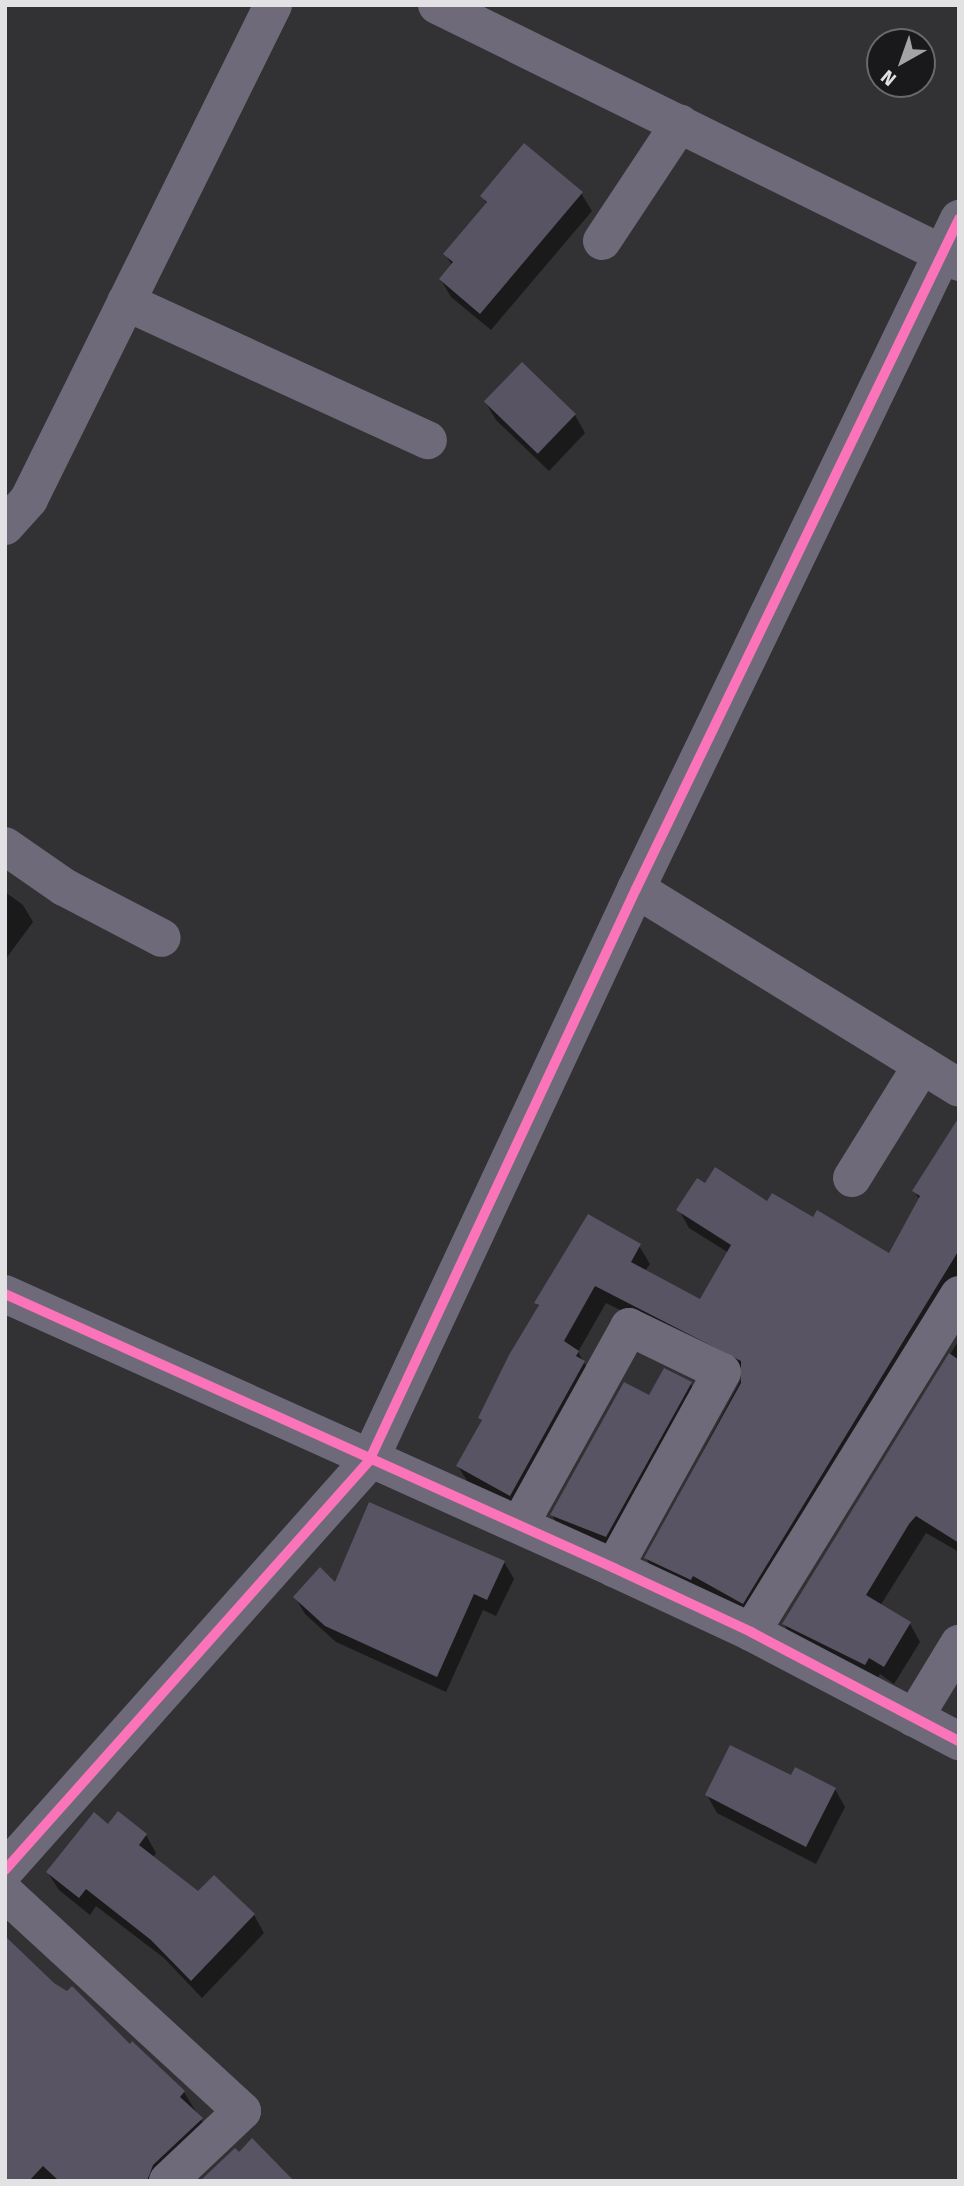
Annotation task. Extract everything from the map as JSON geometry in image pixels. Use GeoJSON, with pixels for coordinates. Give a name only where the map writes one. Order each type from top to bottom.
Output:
{"type":"FeatureCollection","features":[{"type":"Feature","properties":{"kind":"street"},"geometry":{"type":"LineString","coordinates":[[5,526],[29,499],[273,5]]}},
{"type":"Feature","properties":{"kind":"street"},"geometry":{"type":"LineString","coordinates":[[438,5],[950,258]]}},
{"type":"Feature","properties":{"kind":"street"},"geometry":{"type":"LineString","coordinates":[[601,241],[680,123]]}},
{"type":"Feature","properties":{"kind":"street"},"geometry":{"type":"LineString","coordinates":[[5,1870],[369,1461],[636,889],[950,258],[959,219]]}},
{"type":"Feature","properties":{"kind":"street"},"geometry":{"type":"LineString","coordinates":[[126,302],[428,440]]}},
{"type":"Feature","properties":{"kind":"street"},"geometry":{"type":"LineString","coordinates":[[5,846],[64,887],[162,938]]}},
{"type":"Feature","properties":{"kind":"street"},"geometry":{"type":"LineString","coordinates":[[636,889],[959,1088]]}},
{"type":"Feature","properties":{"kind":"street"},"geometry":{"type":"LineString","coordinates":[[852,1178],[922,1065]]}},
{"type":"Feature","properties":{"kind":"street"},"geometry":{"type":"LineString","coordinates":[[5,1294],[369,1461],[520,1524],[751,1632],[959,1741]]}},
{"type":"Feature","properties":{"kind":"street"},"geometry":{"type":"LineString","coordinates":[[751,1632],[959,1295]]}},
{"type":"Feature","properties":{"kind":"street"},"geometry":{"type":"LineString","coordinates":[[520,1524],[629,1327],[722,1372],[614,1568]]}},
{"type":"Feature","properties":{"kind":"street"},"geometry":{"type":"LineString","coordinates":[[914,1718],[959,1644]]}},
{"type":"Feature","properties":{"kind":"street"},"geometry":{"type":"LineString","coordinates":[[5,1893],[242,2110],[168,2181]]}},
{"type":"Feature","properties":{"kind":"building"},"geometry":{"type":"Polygon","coordinates":[[[524,143],[583,192],[480,314],[439,279],[453,262],[443,254],[487,202],[480,196],[524,143]]]}},
{"type":"Feature","properties":{"kind":"building"},"geometry":{"type":"Polygon","coordinates":[[[522,362],[576,414],[538,454],[484,402],[522,362]]]}},
{"type":"Feature","properties":{"kind":"building"},"geometry":{"type":"Polygon","coordinates":[[[959,1117],[959,1250],[743,1604],[693,1576],[691,1580],[644,1558],[741,1383],[741,1361],[595,1286],[564,1341],[579,1351],[576,1356],[585,1361],[510,1496],[456,1466],[482,1420],[478,1418],[509,1355],[539,1305],[534,1303],[588,1214],[641,1244],[631,1262],[700,1299],[731,1245],[676,1210],[697,1178],[705,1183],[715,1167],[767,1201],[772,1193],[813,1217],[817,1210],[889,1253],[920,1196],[912,1191],[959,1117]]]}},
{"type":"Feature","properties":{"kind":"building"},"geometry":{"type":"Polygon","coordinates":[[[949,1353],[959,1360],[959,1543],[916,1516],[909,1524],[866,1595],[911,1622],[884,1667],[869,1658],[865,1665],[782,1624],[949,1353]]]}},
{"type":"Feature","properties":{"kind":"building"},"geometry":{"type":"Polygon","coordinates":[[[664,1368],[692,1382],[606,1537],[550,1515],[624,1382],[649,1395],[664,1368]]]}},
{"type":"Feature","properties":{"kind":"building"},"geometry":{"type":"Polygon","coordinates":[[[369,1502],[505,1561],[487,1600],[474,1594],[437,1677],[325,1626],[293,1597],[320,1567],[335,1582],[369,1502]]]}},
{"type":"Feature","properties":{"kind":"building"},"geometry":{"type":"Polygon","coordinates":[[[730,1745],[791,1775],[795,1767],[836,1788],[806,1847],[705,1795],[730,1745]]]}},
{"type":"Feature","properties":{"kind":"building"},"geometry":{"type":"Polygon","coordinates":[[[118,1811],[147,1834],[139,1845],[198,1891],[214,1875],[255,1914],[191,1981],[151,1940],[86,1889],[79,1898],[46,1872],[94,1812],[108,1824],[118,1811]]]}},
{"type":"Feature","properties":{"kind":"building"},"geometry":{"type":"Polygon","coordinates":[[[5,1936],[54,1983],[67,1991],[72,1986],[130,2044],[132,2041],[185,2091],[180,2097],[203,2118],[153,2165],[147,2181],[59,2181],[43,2166],[29,2181],[5,2181],[5,1936]]]}},
{"type":"Feature","properties":{"kind":"building"},"geometry":{"type":"Polygon","coordinates":[[[252,2138],[294,2181],[200,2181],[235,2148],[239,2152],[252,2138]]]}},
{"type":"Feature","properties":{"kind":"cycle path"},"geometry":{"type":"LineString","coordinates":[[5,1870],[369,1461],[636,889],[959,219]]}},
{"type":"Feature","properties":{"kind":"cycle path"},"geometry":{"type":"LineString","coordinates":[[5,1294],[751,1632],[959,1741]]}}]}
